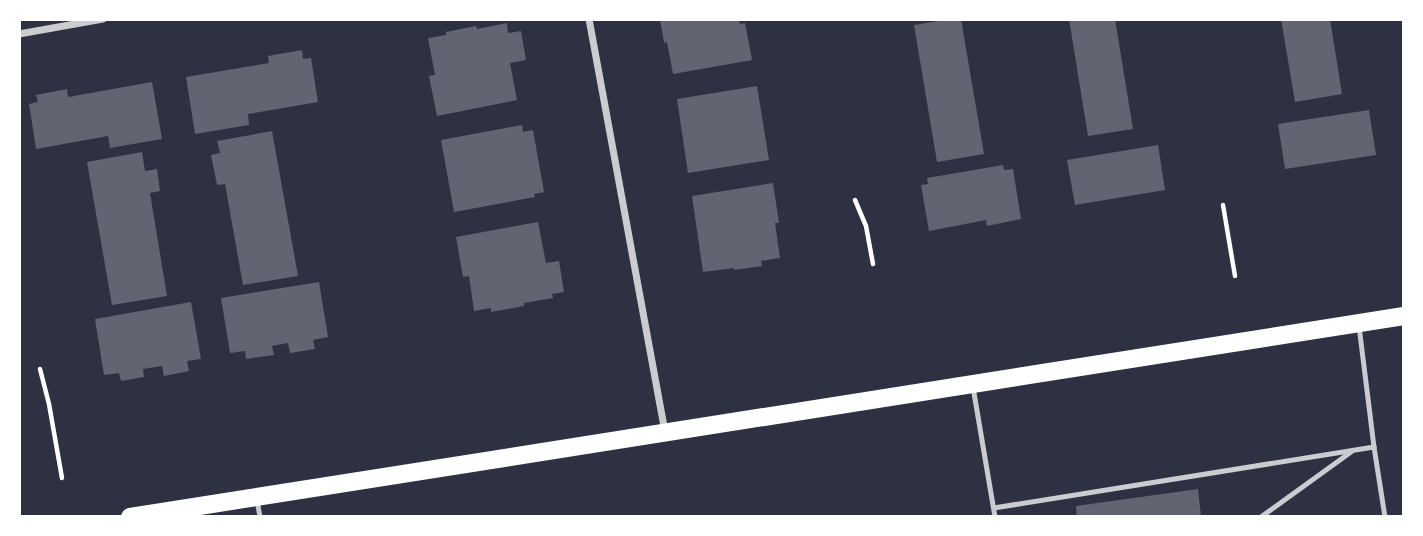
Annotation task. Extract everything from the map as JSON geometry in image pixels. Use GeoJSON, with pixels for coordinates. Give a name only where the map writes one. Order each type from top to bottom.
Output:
{"type":"FeatureCollection","features":[{"type":"Feature","properties":{"kind":"main road"},"geometry":{"type":"LineString","coordinates":[[130,517],[1404,316]]}},
{"type":"Feature","properties":{"kind":"street"},"geometry":{"type":"LineString","coordinates":[[19,34],[103,19]]}},
{"type":"Feature","properties":{"kind":"street"},"geometry":{"type":"LineString","coordinates":[[589,19],[665,432]]}},
{"type":"Feature","properties":{"kind":"lane"},"geometry":{"type":"LineString","coordinates":[[1358,323],[1385,517]]}},
{"type":"Feature","properties":{"kind":"lane"},"geometry":{"type":"LineString","coordinates":[[972,384],[995,517]]}},
{"type":"Feature","properties":{"kind":"lane"},"geometry":{"type":"LineString","coordinates":[[994,508],[1374,447]]}},
{"type":"Feature","properties":{"kind":"lane"},"geometry":{"type":"LineString","coordinates":[[1261,517],[1354,450]]}},
{"type":"Feature","properties":{"kind":"lane"},"geometry":{"type":"LineString","coordinates":[[256,497],[260,517]]}},
{"type":"Feature","properties":{"kind":"path"},"geometry":{"type":"LineString","coordinates":[[855,200],[866,226],[873,264]]}},
{"type":"Feature","properties":{"kind":"path"},"geometry":{"type":"LineString","coordinates":[[1223,205],[1235,276]]}},
{"type":"Feature","properties":{"kind":"path"},"geometry":{"type":"LineString","coordinates":[[40,369],[62,478]]}},
{"type":"Feature","properties":{"kind":"building"},"geometry":{"type":"Polygon","coordinates":[[[660,19],[739,19],[740,24],[745,23],[752,60],[673,74],[660,19]]]}},
{"type":"Feature","properties":{"kind":"building"},"geometry":{"type":"Polygon","coordinates":[[[961,19],[984,154],[937,162],[914,25],[961,19]]]}},
{"type":"Feature","properties":{"kind":"building"},"geometry":{"type":"Polygon","coordinates":[[[1069,19],[1115,19],[1133,129],[1088,136],[1069,19]]]}},
{"type":"Feature","properties":{"kind":"building"},"geometry":{"type":"Polygon","coordinates":[[[1281,19],[1330,19],[1342,94],[1295,102],[1281,19]]]}},
{"type":"Feature","properties":{"kind":"building"},"geometry":{"type":"Polygon","coordinates":[[[507,23],[508,33],[521,31],[526,60],[510,63],[517,100],[437,116],[429,76],[435,75],[428,38],[476,26],[477,29],[507,23]]]}},
{"type":"Feature","properties":{"kind":"building"},"geometry":{"type":"Polygon","coordinates":[[[302,50],[303,59],[311,58],[318,102],[248,114],[249,125],[195,134],[186,77],[269,63],[268,56],[302,50]]]}},
{"type":"Feature","properties":{"kind":"building"},"geometry":{"type":"Polygon","coordinates":[[[152,82],[162,139],[110,148],[108,136],[36,149],[29,104],[38,102],[36,95],[67,89],[68,97],[152,82]]]}},
{"type":"Feature","properties":{"kind":"building"},"geometry":{"type":"Polygon","coordinates":[[[757,86],[769,160],[688,173],[677,99],[757,86]]]}},
{"type":"Feature","properties":{"kind":"building"},"geometry":{"type":"Polygon","coordinates":[[[1369,110],[1376,155],[1285,169],[1278,124],[1369,110]]]}},
{"type":"Feature","properties":{"kind":"building"},"geometry":{"type":"Polygon","coordinates":[[[522,125],[523,132],[533,130],[544,192],[534,194],[535,197],[454,212],[441,140],[522,125]]]}},
{"type":"Feature","properties":{"kind":"building"},"geometry":{"type":"Polygon","coordinates":[[[272,131],[298,276],[243,285],[225,184],[217,185],[211,155],[220,153],[217,141],[272,131]]]}},
{"type":"Feature","properties":{"kind":"building"},"geometry":{"type":"Polygon","coordinates":[[[1158,145],[1165,190],[1075,205],[1067,160],[1158,145]]]}},
{"type":"Feature","properties":{"kind":"building"},"geometry":{"type":"Polygon","coordinates":[[[142,152],[145,171],[157,169],[160,191],[150,193],[167,296],[112,305],[87,162],[142,152]]]}},
{"type":"Feature","properties":{"kind":"building"},"geometry":{"type":"Polygon","coordinates":[[[1003,165],[1004,170],[1013,169],[1021,219],[987,226],[986,220],[929,231],[921,185],[928,184],[927,178],[1003,165]]]}},
{"type":"Feature","properties":{"kind":"building"},"geometry":{"type":"Polygon","coordinates":[[[773,183],[779,223],[775,223],[780,258],[761,261],[762,266],[703,272],[692,196],[773,183]]]}},
{"type":"Feature","properties":{"kind":"building"},"geometry":{"type":"Polygon","coordinates":[[[538,222],[546,263],[559,261],[564,292],[552,294],[553,298],[524,303],[524,306],[491,312],[491,308],[474,311],[469,276],[463,277],[456,237],[538,222]]]}},
{"type":"Feature","properties":{"kind":"building"},"geometry":{"type":"Polygon","coordinates":[[[319,282],[328,337],[313,340],[315,349],[290,353],[288,343],[272,346],[274,355],[246,359],[245,351],[230,353],[221,298],[319,282]]]}},
{"type":"Feature","properties":{"kind":"building"},"geometry":{"type":"Polygon","coordinates":[[[191,302],[201,359],[187,361],[189,371],[164,376],[162,366],[143,369],[144,377],[121,381],[119,373],[104,375],[95,319],[191,302]]]}},
{"type":"Feature","properties":{"kind":"building"},"geometry":{"type":"Polygon","coordinates":[[[1198,489],[1201,517],[1077,517],[1076,506],[1198,489]]]}}]}
